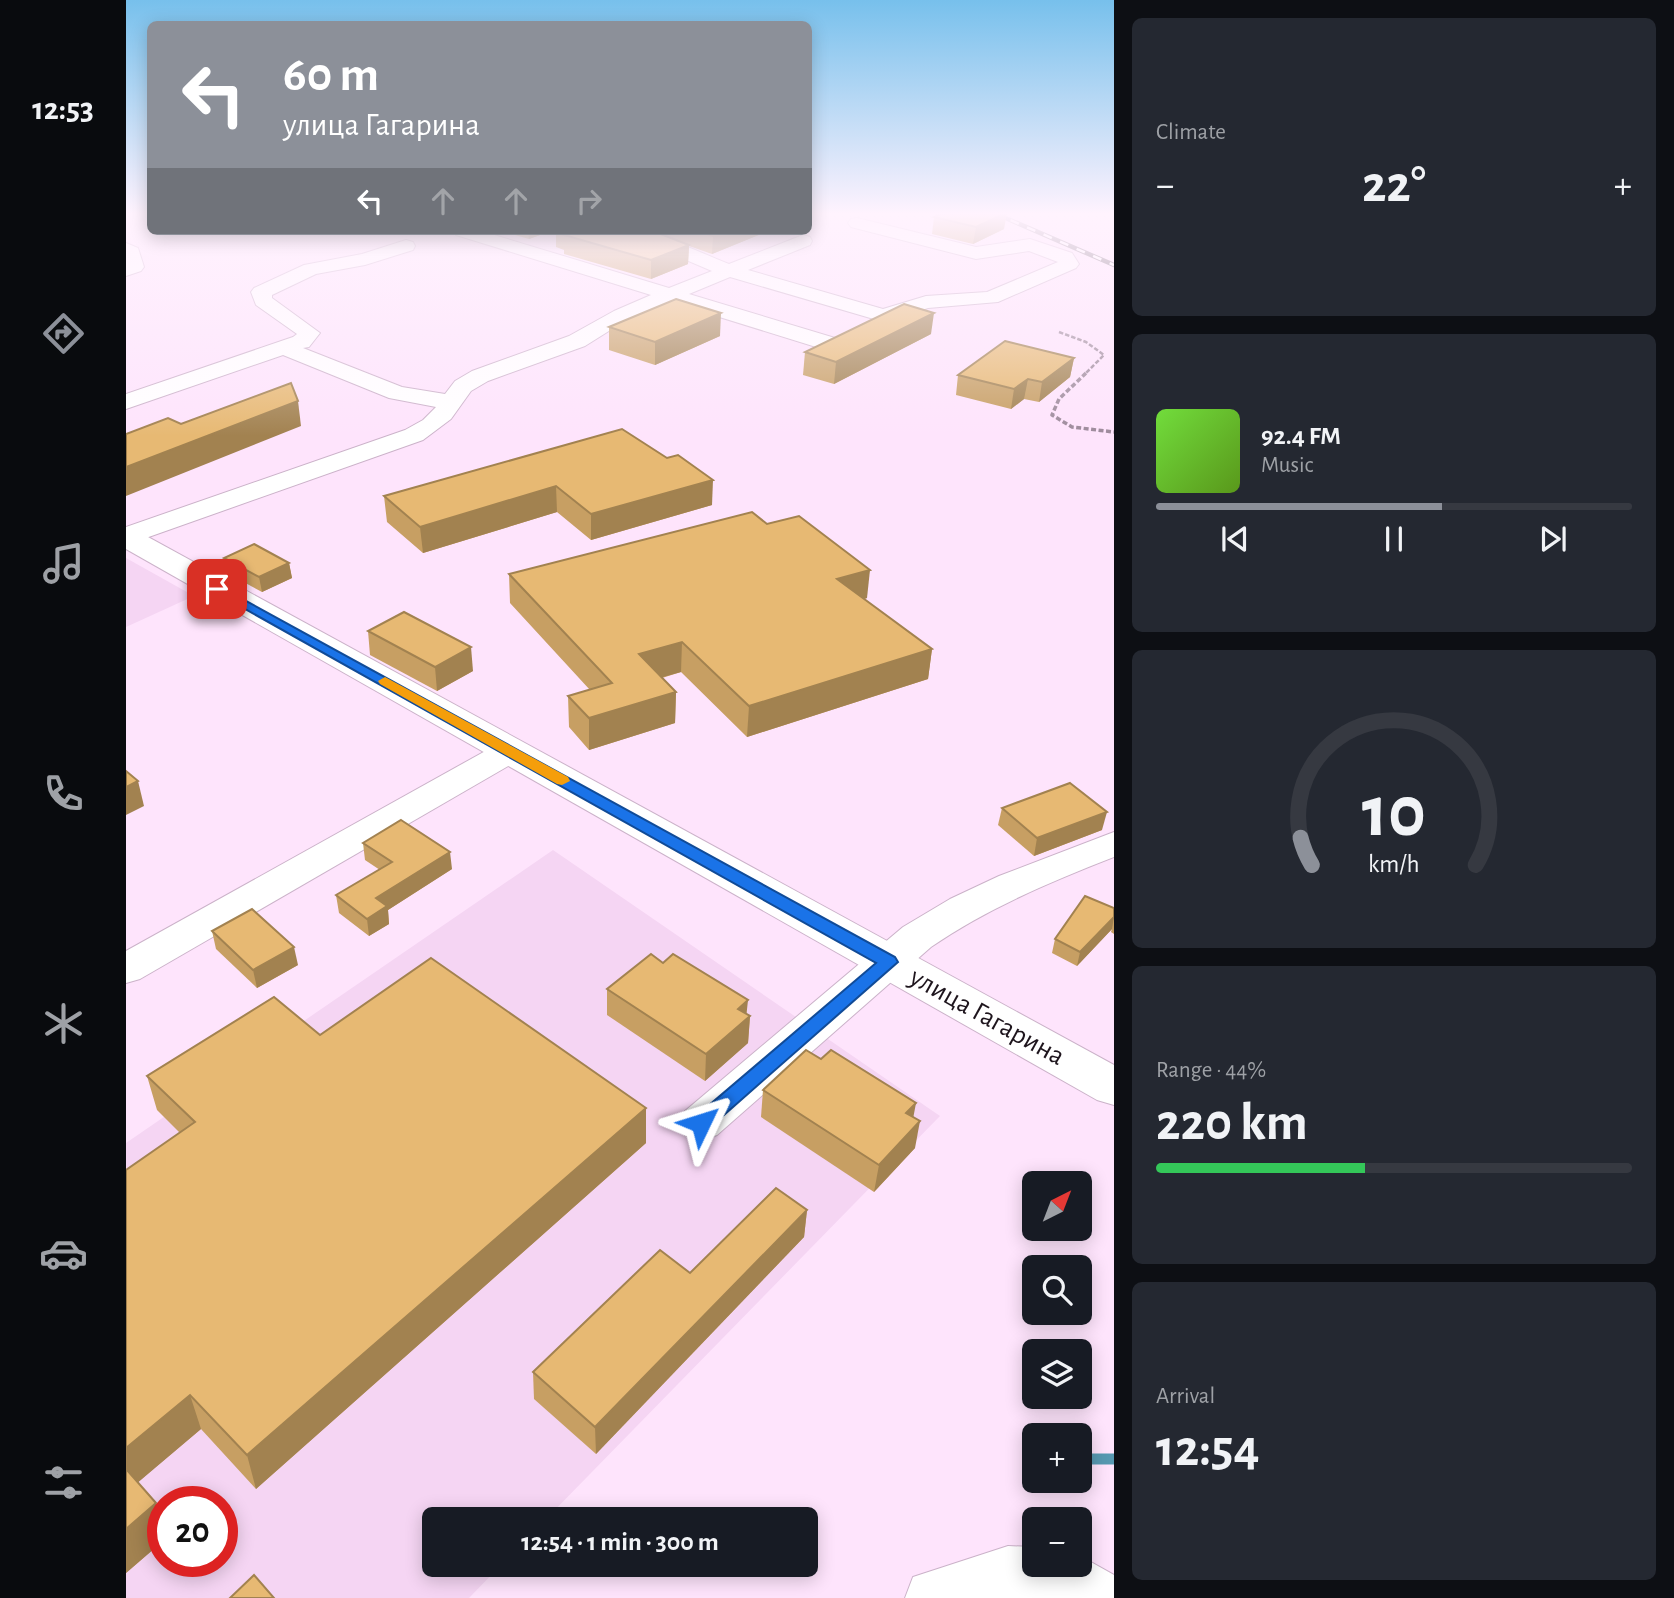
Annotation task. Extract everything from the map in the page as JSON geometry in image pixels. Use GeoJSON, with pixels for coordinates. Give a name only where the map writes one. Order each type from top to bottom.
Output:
{"type":"FeatureCollection","features":[{"type":"Feature","properties":{"kind":"main road","name":"улица Гагарина"},"geometry":{"type":"LineString","coordinates":[[126,537],[1114,1087]]}},
{"type":"Feature","properties":{"kind":"street"},"geometry":{"type":"LineString","coordinates":[[126,402],[301,342],[309,333],[263,301],[261,292],[270,288]]}},
{"type":"Feature","properties":{"kind":"street"},"geometry":{"type":"LineString","coordinates":[[646,288],[837,346]]}},
{"type":"Feature","properties":{"kind":"street"},"geometry":{"type":"LineString","coordinates":[[126,537],[414,435],[431,425],[463,386],[480,376],[577,341],[621,315],[688,288]]}},
{"type":"Feature","properties":{"kind":"street"},"geometry":{"type":"LineString","coordinates":[[786,288],[884,316],[926,302],[991,298],[1015,288]]}},
{"type":"Feature","properties":{"kind":"street"},"geometry":{"type":"LineString","coordinates":[[283,348],[397,393],[450,402]]}},
{"type":"Feature","properties":{"kind":"street"},"geometry":{"type":"LineString","coordinates":[[126,969],[510,751]]}},
{"type":"Feature","properties":{"kind":"street"},"geometry":{"type":"LineString","coordinates":[[701,1123],[888,962],[946,916],[1114,844]]}},
{"type":"Feature","properties":{"kind":"street"},"geometry":{"type":"LineString","coordinates":[[934,1598],[1008,1575],[1061,1578],[1098,1598]]}},
{"type":"Feature","properties":{"kind":"path"},"geometry":{"type":"LineString","coordinates":[[1059,332],[1086,342],[1104,355],[1059,399],[1052,415],[1055,420],[1068,425],[1114,432]]}},
{"type":"Feature","properties":{"kind":"shaded area"},"geometry":{"type":"Polygon","coordinates":[[[126,558],[194,596],[126,627],[126,558]]]}},
{"type":"Feature","properties":{"kind":"shaded area"},"geometry":{"type":"Polygon","coordinates":[[[553,850],[940,1116],[558,1507],[422,1507],[422,1577],[489,1577],[469,1598],[126,1598],[126,1143],[553,850]]]}},
{"type":"Feature","properties":{"kind":"building"},"geometry":{"type":"Polygon","coordinates":[[[676,299],[721,313],[655,342],[609,327],[676,299]]]}},
{"type":"Feature","properties":{"kind":"building"},"geometry":{"type":"Polygon","coordinates":[[[904,304],[934,313],[836,362],[805,352],[904,304]]]}},
{"type":"Feature","properties":{"kind":"building"},"geometry":{"type":"Polygon","coordinates":[[[1005,341],[1074,358],[1042,382],[1028,379],[1014,389],[958,375],[1005,341]]]}},
{"type":"Feature","properties":{"kind":"building"},"geometry":{"type":"Polygon","coordinates":[[[291,383],[298,401],[126,467],[126,434],[168,418],[181,424],[291,383]]]}},
{"type":"Feature","properties":{"kind":"building"},"geometry":{"type":"Polygon","coordinates":[[[622,429],[667,458],[678,455],[713,480],[591,514],[556,486],[420,527],[384,496],[622,429]]]}},
{"type":"Feature","properties":{"kind":"building"},"geometry":{"type":"Polygon","coordinates":[[[752,512],[767,524],[799,516],[870,570],[837,579],[932,649],[749,706],[682,642],[639,654],[676,692],[589,718],[568,696],[612,683],[509,574],[752,512]]]}},
{"type":"Feature","properties":{"kind":"building"},"geometry":{"type":"Polygon","coordinates":[[[254,544],[289,563],[259,577],[224,558],[254,544]]]}},
{"type":"Feature","properties":{"kind":"building"},"geometry":{"type":"Polygon","coordinates":[[[404,612],[471,647],[435,667],[368,631],[404,612]]]}},
{"type":"Feature","properties":{"kind":"building"},"geometry":{"type":"Polygon","coordinates":[[[126,771],[138,781],[126,787],[126,771]]]}},
{"type":"Feature","properties":{"kind":"building"},"geometry":{"type":"Polygon","coordinates":[[[1070,783],[1107,812],[1037,838],[1002,808],[1070,783]]]}},
{"type":"Feature","properties":{"kind":"building"},"geometry":{"type":"Polygon","coordinates":[[[401,820],[450,852],[376,898],[387,906],[367,919],[336,895],[392,862],[363,843],[401,820]]]}},
{"type":"Feature","properties":{"kind":"building"},"geometry":{"type":"Polygon","coordinates":[[[1085,896],[1114,908],[1114,917],[1080,952],[1055,939],[1085,896]]]}},
{"type":"Feature","properties":{"kind":"building"},"geometry":{"type":"Polygon","coordinates":[[[252,909],[294,947],[253,970],[212,931],[252,909]]]}},
{"type":"Feature","properties":{"kind":"building"},"geometry":{"type":"Polygon","coordinates":[[[651,954],[663,963],[673,954],[748,1000],[738,1009],[750,1016],[706,1054],[607,989],[651,954]]]}},
{"type":"Feature","properties":{"kind":"building"},"geometry":{"type":"Polygon","coordinates":[[[431,958],[646,1108],[247,1455],[190,1395],[126,1448],[126,1170],[195,1122],[147,1076],[274,997],[320,1035],[431,958]]]}},
{"type":"Feature","properties":{"kind":"building"},"geometry":{"type":"Polygon","coordinates":[[[806,1050],[821,1059],[831,1050],[916,1103],[906,1113],[920,1121],[879,1165],[763,1090],[806,1050]]]}},
{"type":"Feature","properties":{"kind":"building"},"geometry":{"type":"Polygon","coordinates":[[[776,1188],[807,1210],[595,1427],[533,1372],[660,1250],[690,1273],[776,1188]]]}},
{"type":"Feature","properties":{"kind":"building"},"geometry":{"type":"Polygon","coordinates":[[[126,1469],[147,1493],[147,1511],[126,1529],[126,1469]]]}},
{"type":"Feature","properties":{"kind":"building"},"geometry":{"type":"Polygon","coordinates":[[[254,1575],[274,1598],[230,1598],[254,1575]]]}},
{"type":"Feature","properties":{"kind":"waterway"},"geometry":{"type":"LineString","coordinates":[[1092,1459],[1114,1459]]}},
{"type":"Feature","properties":{"kind":"slow traffic"},"geometry":{"type":"LineString","coordinates":[[385,681],[562,781]]}},
{"type":"Feature","properties":{"kind":"route"},"geometry":{"type":"LineString","coordinates":[[217,589],[888,962],[701,1123]]}}]}
